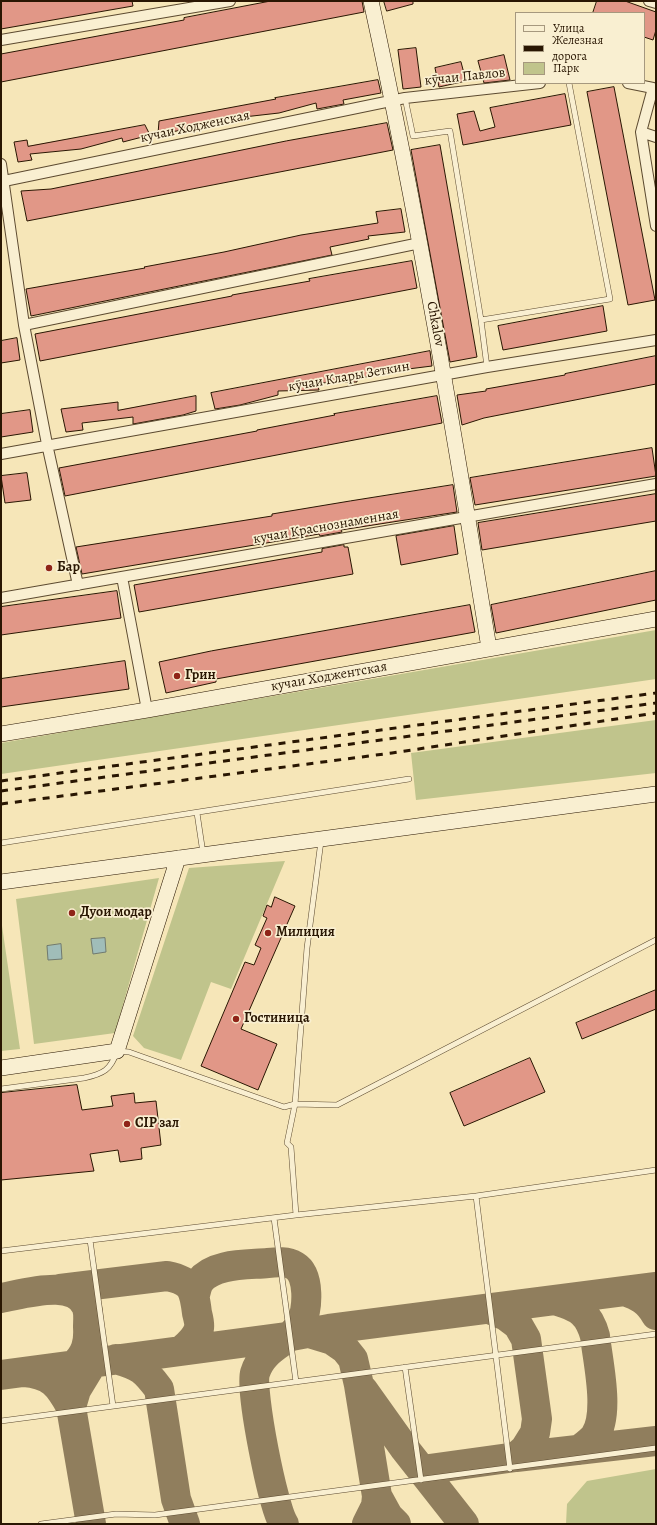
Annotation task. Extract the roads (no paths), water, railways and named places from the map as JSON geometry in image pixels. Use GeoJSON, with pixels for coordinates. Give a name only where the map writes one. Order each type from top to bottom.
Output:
{"type":"FeatureCollection","features":[{"type":"Feature","properties":{"kind":"street"},"geometry":{"type":"LineString","coordinates":[[1,40],[230,1]]}},
{"type":"Feature","properties":{"kind":"street","name":"Chkalov"},"geometry":{"type":"LineString","coordinates":[[371,1],[399,99],[420,243],[444,375],[489,648]]}},
{"type":"Feature","properties":{"kind":"street"},"geometry":{"type":"LineString","coordinates":[[649,1],[656,3]]}},
{"type":"Feature","properties":{"kind":"street","name":"кӯчаи Павлов"},"geometry":{"type":"LineString","coordinates":[[399,99],[531,84]]}},
{"type":"Feature","properties":{"kind":"street"},"geometry":{"type":"LineString","coordinates":[[654,84],[641,132],[656,226]]}},
{"type":"Feature","properties":{"kind":"street","name":"кучаи Ходженская"},"geometry":{"type":"LineString","coordinates":[[4,182],[399,99]]}},
{"type":"Feature","properties":{"kind":"street"},"geometry":{"type":"LineString","coordinates":[[641,132],[656,137]]}},
{"type":"Feature","properties":{"kind":"street"},"geometry":{"type":"LineString","coordinates":[[1,164],[24,325],[47,444],[78,585]]}},
{"type":"Feature","properties":{"kind":"street"},"geometry":{"type":"LineString","coordinates":[[24,325],[420,243]]}},
{"type":"Feature","properties":{"kind":"street","name":"кӯчаи Клары Зеткин"},"geometry":{"type":"LineString","coordinates":[[1,454],[47,444],[487,367],[656,340]]}},
{"type":"Feature","properties":{"kind":"street","name":"кучаи Краснознаменная"},"geometry":{"type":"LineString","coordinates":[[1,598],[656,484]]}},
{"type":"Feature","properties":{"kind":"street"},"geometry":{"type":"LineString","coordinates":[[122,577],[147,710]]}},
{"type":"Feature","properties":{"kind":"street","name":"кучаи Ходжентская"},"geometry":{"type":"LineString","coordinates":[[1,734],[147,710],[656,619]]}},
{"type":"Feature","properties":{"kind":"street"},"geometry":{"type":"LineString","coordinates":[[1,882],[656,794]]}},
{"type":"Feature","properties":{"kind":"street"},"geometry":{"type":"LineString","coordinates":[[1,1068],[117,1051],[178,858]]}},
{"type":"Feature","properties":{"kind":"lane"},"geometry":{"type":"LineString","coordinates":[[481,320],[610,299],[569,84]]}},
{"type":"Feature","properties":{"kind":"lane"},"geometry":{"type":"LineString","coordinates":[[399,99],[413,136],[450,131],[481,320],[487,367]]}},
{"type":"Feature","properties":{"kind":"lane"},"geometry":{"type":"LineString","coordinates":[[1,843],[409,779]]}},
{"type":"Feature","properties":{"kind":"lane"},"geometry":{"type":"LineString","coordinates":[[197,813],[202,854]]}},
{"type":"Feature","properties":{"kind":"lane"},"geometry":{"type":"LineString","coordinates":[[296,1215],[291,1147],[288,1143],[295,1104],[306,948],[321,838]]}},
{"type":"Feature","properties":{"kind":"lane"},"geometry":{"type":"LineString","coordinates":[[1,1089],[98,1075],[112,1066],[117,1051],[129,1052],[284,1107],[295,1104],[337,1105],[656,940]]}},
{"type":"Feature","properties":{"kind":"lane"},"geometry":{"type":"LineString","coordinates":[[1,1251],[296,1215],[476,1196],[656,1170]]}},
{"type":"Feature","properties":{"kind":"lane"},"geometry":{"type":"LineString","coordinates":[[476,1196],[510,1469]]}},
{"type":"Feature","properties":{"kind":"lane"},"geometry":{"type":"LineString","coordinates":[[274,1218],[296,1382]]}},
{"type":"Feature","properties":{"kind":"lane"},"geometry":{"type":"LineString","coordinates":[[90,1240],[112,1406]]}},
{"type":"Feature","properties":{"kind":"lane"},"geometry":{"type":"LineString","coordinates":[[1,1421],[656,1334]]}},
{"type":"Feature","properties":{"kind":"lane"},"geometry":{"type":"LineString","coordinates":[[405,1367],[421,1480]]}},
{"type":"Feature","properties":{"kind":"lane"},"geometry":{"type":"LineString","coordinates":[[41,1524],[116,1514],[155,1515],[510,1469],[656,1448]]}},
{"type":"Feature","properties":{"kind":"water"},"geometry":{"type":"Polygon","coordinates":[[[105,938],[106,952],[93,954],[91,939],[105,938]]]}},
{"type":"Feature","properties":{"kind":"water"},"geometry":{"type":"Polygon","coordinates":[[[61,944],[62,959],[48,960],[47,946],[61,944]]]}},
{"type":"Feature","properties":{"kind":"railway"},"geometry":{"type":"LineString","coordinates":[[1,781],[656,693]]}},
{"type":"Feature","properties":{"kind":"railway"},"geometry":{"type":"LineString","coordinates":[[1,791],[656,703]]}},
{"type":"Feature","properties":{"kind":"railway"},"geometry":{"type":"LineString","coordinates":[[1,804],[392,753],[656,713]]}},
{"type":"Feature","properties":{"kind":"place","name":"Бар"},"geometry":{"type":"Point","coordinates":[49,568]}},
{"type":"Feature","properties":{"kind":"place","name":"Грин"},"geometry":{"type":"Point","coordinates":[177,676]}},
{"type":"Feature","properties":{"kind":"place","name":"Дуои модар"},"geometry":{"type":"Point","coordinates":[72,913]}},
{"type":"Feature","properties":{"kind":"place","name":"Милиция"},"geometry":{"type":"Point","coordinates":[268,933]}},
{"type":"Feature","properties":{"kind":"place","name":"Гостиница"},"geometry":{"type":"Point","coordinates":[236,1019]}},
{"type":"Feature","properties":{"kind":"place","name":"CIP зал"},"geometry":{"type":"Point","coordinates":[127,1124]}}]}
